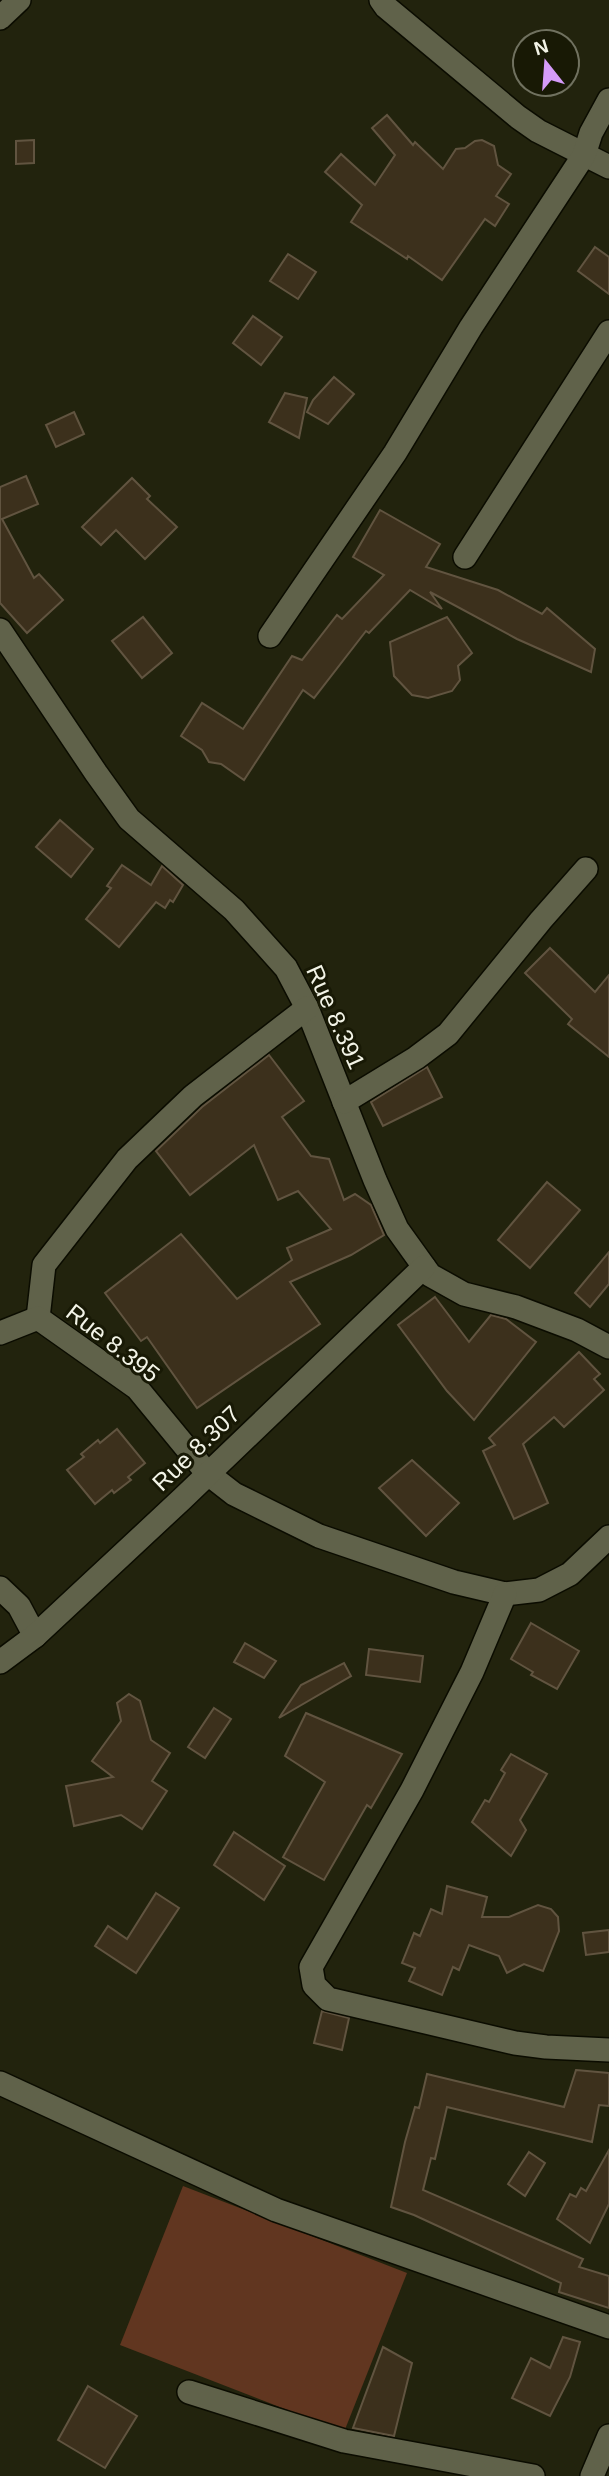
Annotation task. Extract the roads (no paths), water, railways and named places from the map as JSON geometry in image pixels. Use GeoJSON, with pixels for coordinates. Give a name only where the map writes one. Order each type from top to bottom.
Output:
{"type":"FeatureCollection","features":[{"type":"Feature","properties":{"kind":"street"},"geometry":{"type":"LineString","coordinates":[[0,18],[19,0]]}},
{"type":"Feature","properties":{"kind":"street"},"geometry":{"type":"LineString","coordinates":[[381,0],[518,117],[538,131],[609,167]]}},
{"type":"Feature","properties":{"kind":"street"},"geometry":{"type":"LineString","coordinates":[[270,636],[395,453],[471,327],[584,155],[591,133],[609,100]]}},
{"type":"Feature","properties":{"kind":"street"},"geometry":{"type":"LineString","coordinates":[[465,557],[609,332]]}},
{"type":"Feature","properties":{"kind":"street","name":"Rue 8.391"},"geometry":{"type":"LineString","coordinates":[[0,630],[130,819],[188,868],[259,936],[286,968],[307,1008],[397,1229],[430,1275],[464,1294],[516,1307],[576,1330],[609,1347]]}},
{"type":"Feature","properties":{"kind":"street"},"geometry":{"type":"LineString","coordinates":[[344,1101],[416,1058],[448,1034],[586,869]]}},
{"type":"Feature","properties":{"kind":"street"},"geometry":{"type":"LineString","coordinates":[[38,1318],[44,1265],[127,1158],[192,1096],[307,1008]]}},
{"type":"Feature","properties":{"kind":"street","name":"Rue 8.307"},"geometry":{"type":"LineString","coordinates":[[0,1662],[35,1636],[424,1267]]}},
{"type":"Feature","properties":{"kind":"street","name":"Rue 8.395"},"geometry":{"type":"LineString","coordinates":[[0,1333],[38,1318],[137,1388],[207,1473],[234,1494],[319,1536],[454,1583],[505,1594],[539,1590],[570,1574],[609,1536]]}},
{"type":"Feature","properties":{"kind":"street"},"geometry":{"type":"LineString","coordinates":[[0,1588],[19,1606],[35,1636]]}},
{"type":"Feature","properties":{"kind":"street"},"geometry":{"type":"LineString","coordinates":[[505,1594],[472,1672],[412,1790],[312,1967],[314,1985],[328,1999],[515,2043],[609,2050]]}},
{"type":"Feature","properties":{"kind":"street"},"geometry":{"type":"LineString","coordinates":[[0,2082],[276,2210],[609,2327]]}},
{"type":"Feature","properties":{"kind":"street"},"geometry":{"type":"LineString","coordinates":[[189,2392],[344,2441],[533,2476]]}},
{"type":"Feature","properties":{"kind":"street"},"geometry":{"type":"LineString","coordinates":[[592,2476],[609,2436]]}}]}
